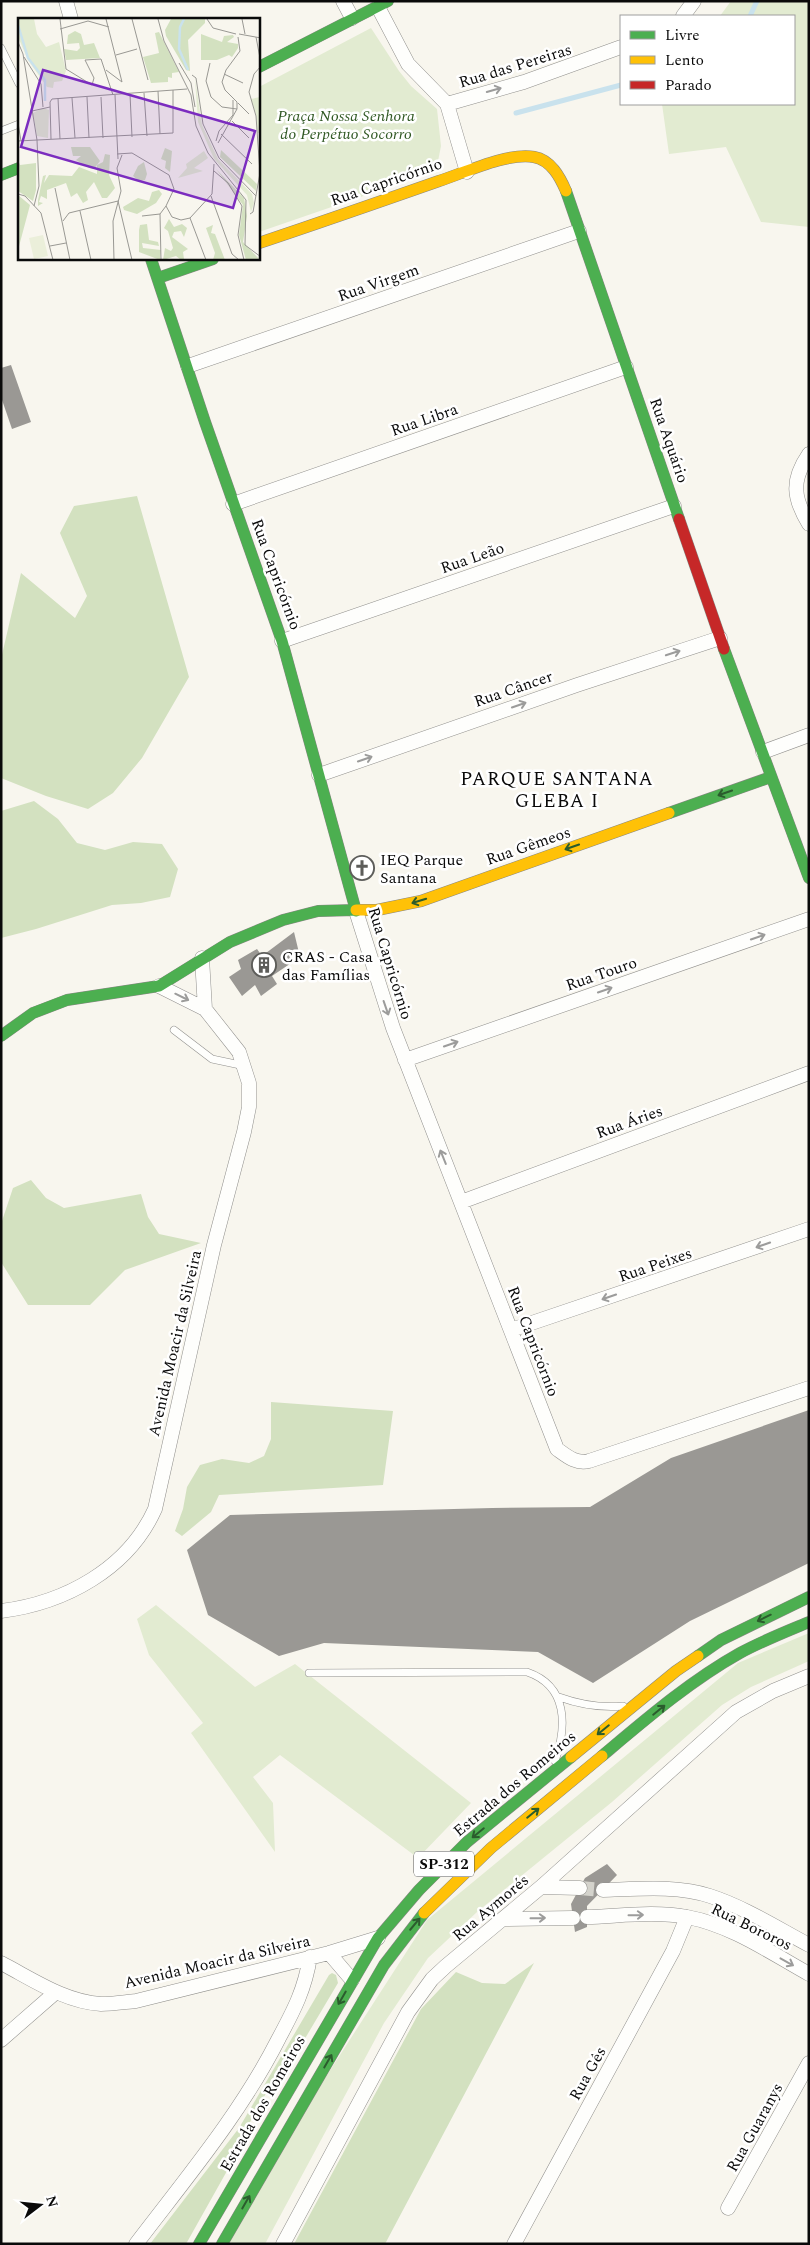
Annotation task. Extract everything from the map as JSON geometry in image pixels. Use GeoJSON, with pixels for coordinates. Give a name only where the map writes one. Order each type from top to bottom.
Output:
{"type":"FeatureCollection","features":[{"type":"Feature","properties":{"kind":"street"},"geometry":{"type":"LineString","coordinates":[[66,1],[72,18]]}},
{"type":"Feature","properties":{"kind":"street"},"geometry":{"type":"LineString","coordinates":[[343,1],[352,18]]}},
{"type":"Feature","properties":{"kind":"street"},"geometry":{"type":"LineString","coordinates":[[684,15],[694,1]]}},
{"type":"Feature","properties":{"kind":"street"},"geometry":{"type":"LineString","coordinates":[[260,66],[352,18],[383,4]]}},
{"type":"Feature","properties":{"kind":"street","name":"Rua das Pereiras"},"geometry":{"type":"LineString","coordinates":[[383,4],[408,64],[447,104],[532,79],[620,47]]}},
{"type":"Feature","properties":{"kind":"street"},"geometry":{"type":"LineString","coordinates":[[447,104],[467,172]]}},
{"type":"Feature","properties":{"kind":"street","name":"Rua Aquário"},"geometry":{"type":"LineString","coordinates":[[467,172],[521,156],[532,156],[550,164],[558,173],[566,191],[720,638],[809,878]]}},
{"type":"Feature","properties":{"kind":"street"},"geometry":{"type":"LineString","coordinates":[[1,175],[18,168]]}},
{"type":"Feature","properties":{"kind":"street","name":"Rua Capricórnio"},"geometry":{"type":"LineString","coordinates":[[260,243],[467,172]]}},
{"type":"Feature","properties":{"kind":"street","name":"Rua Virgem"},"geometry":{"type":"LineString","coordinates":[[188,366],[579,232]]}},
{"type":"Feature","properties":{"kind":"street","name":"Rua Capricórnio"},"geometry":{"type":"LineString","coordinates":[[152,260],[233,504],[282,642],[356,911],[385,1006],[557,1450],[573,1461],[582,1463],[809,1388]]}},
{"type":"Feature","properties":{"kind":"street"},"geometry":{"type":"LineString","coordinates":[[158,278],[210,260]]}},
{"type":"Feature","properties":{"kind":"street","name":"Rua Libra"},"geometry":{"type":"LineString","coordinates":[[233,504],[626,367]]}},
{"type":"Feature","properties":{"kind":"street"},"geometry":{"type":"LineString","coordinates":[[809,454],[796,481],[796,498],[809,524]]}},
{"type":"Feature","properties":{"kind":"street","name":"Rua Leão"},"geometry":{"type":"LineString","coordinates":[[282,642],[674,506]]}},
{"type":"Feature","properties":{"kind":"street","name":"Rua Câncer"},"geometry":{"type":"LineString","coordinates":[[319,775],[577,685],[720,638]]}},
{"type":"Feature","properties":{"kind":"street"},"geometry":{"type":"LineString","coordinates":[[762,752],[809,736]]}},
{"type":"Feature","properties":{"kind":"street","name":"Rua Gêmeos"},"geometry":{"type":"LineString","coordinates":[[158,986],[230,942],[283,920],[318,910],[356,911],[390,909],[421,901],[771,777]]}},
{"type":"Feature","properties":{"kind":"street","name":"Rua Touro"},"geometry":{"type":"LineString","coordinates":[[405,1060],[809,919]]}},
{"type":"Feature","properties":{"kind":"street"},"geometry":{"type":"LineString","coordinates":[[202,958],[205,1008]]}},
{"type":"Feature","properties":{"kind":"street"},"geometry":{"type":"LineString","coordinates":[[1,1036],[33,1013],[67,1000],[158,986]]}},
{"type":"Feature","properties":{"kind":"street","name":"Avenida Moacir da Silveira"},"geometry":{"type":"LineString","coordinates":[[1,1611],[38,1604],[72,1591],[110,1568],[131,1548],[146,1529],[155,1509],[214,1245],[249,1106],[249,1083],[239,1052],[205,1008],[158,986]]}},
{"type":"Feature","properties":{"kind":"street","name":"Rua Áries"},"geometry":{"type":"LineString","coordinates":[[461,1202],[809,1073]]}},
{"type":"Feature","properties":{"kind":"street","name":"Rua Peixes"},"geometry":{"type":"LineString","coordinates":[[511,1330],[809,1229]]}},
{"type":"Feature","properties":{"kind":"street","name":"Estrada dos Romeiros"},"geometry":{"type":"LineString","coordinates":[[199,2244],[378,1938],[442,1866],[467,1842],[676,1671],[721,1640],[809,1597]]}},
{"type":"Feature","properties":{"kind":"street","name":"SP-312"},"geometry":{"type":"LineString","coordinates":[[222,2244],[384,1965],[433,1903],[480,1857],[688,1687],[731,1658],[809,1622]]}},
{"type":"Feature","properties":{"kind":"street","name":"Rua Aymorés"},"geometry":{"type":"LineString","coordinates":[[283,2244],[408,2012],[432,1979],[541,1887],[736,1712],[773,1691],[809,1676]]}},
{"type":"Feature","properties":{"kind":"street"},"geometry":{"type":"LineString","coordinates":[[541,1887],[580,1888]]}},
{"type":"Feature","properties":{"kind":"street","name":"Rua Bororos"},"geometry":{"type":"LineString","coordinates":[[603,1890],[673,1890],[708,1895],[733,1904],[809,1945]]}},
{"type":"Feature","properties":{"kind":"street","name":"Rua Bororos"},"geometry":{"type":"LineString","coordinates":[[503,1919],[668,1914],[687,1917],[717,1926],[741,1937],[809,1974]]}},
{"type":"Feature","properties":{"kind":"street","name":"Rua Gês"},"geometry":{"type":"LineString","coordinates":[[514,2244],[673,1951],[687,1917]]}},
{"type":"Feature","properties":{"kind":"street","name":"Avenida Moacir da Silveira"},"geometry":{"type":"LineString","coordinates":[[1,1963],[56,1992],[80,2001],[101,2004],[136,2000],[329,1953],[378,1938]]}},
{"type":"Feature","properties":{"kind":"street","name":"Avenida Moacir da Silveira"},"geometry":{"type":"LineString","coordinates":[[329,1953],[352,1980]]}},
{"type":"Feature","properties":{"kind":"street"},"geometry":{"type":"LineString","coordinates":[[136,2244],[230,2122],[270,2058],[300,1998],[306,1982],[310,1957]]}},
{"type":"Feature","properties":{"kind":"street"},"geometry":{"type":"LineString","coordinates":[[1,2040],[56,1992]]}},
{"type":"Feature","properties":{"kind":"street","name":"Rua Guaranys"},"geometry":{"type":"LineString","coordinates":[[728,2208],[809,2063]]}},
{"type":"Feature","properties":{"kind":"lane"},"geometry":{"type":"LineString","coordinates":[[1,48],[18,82]]}},
{"type":"Feature","properties":{"kind":"lane"},"geometry":{"type":"LineString","coordinates":[[1,131],[18,124]]}},
{"type":"Feature","properties":{"kind":"lane"},"geometry":{"type":"LineString","coordinates":[[174,1030],[212,1059],[245,1066]]}},
{"type":"Feature","properties":{"kind":"lane"},"geometry":{"type":"LineString","coordinates":[[309,1673],[527,1672],[541,1678],[559,1697],[579,1704],[599,1707],[634,1705]]}},
{"type":"Feature","properties":{"kind":"lane"},"geometry":{"type":"LineString","coordinates":[[551,1773],[562,1736],[559,1697]]}},
{"type":"Feature","properties":{"kind":"green space"},"geometry":{"type":"Polygon","coordinates":[[[731,1],[809,1],[809,227],[761,222],[726,147],[669,154],[662,105],[795,105],[795,15],[721,15],[731,1]]]}},
{"type":"Feature","properties":{"kind":"green space","name":"Praça Nossa Senhora do Perpétuo Socorro"},"geometry":{"type":"Polygon","coordinates":[[[371,28],[411,86],[437,109],[441,146],[436,171],[260,232],[260,86],[371,28]]]}},
{"type":"Feature","properties":{"kind":"green space"},"geometry":{"type":"Polygon","coordinates":[[[137,496],[189,677],[142,758],[113,793],[88,809],[46,796],[1,778],[1,659],[21,573],[75,618],[87,596],[60,533],[74,506],[137,496]]]}},
{"type":"Feature","properties":{"kind":"green space"},"geometry":{"type":"Polygon","coordinates":[[[34,801],[58,819],[77,843],[105,850],[133,842],[162,844],[178,869],[170,897],[141,903],[112,905],[1,938],[1,811],[34,801]]]}},
{"type":"Feature","properties":{"kind":"green space"},"geometry":{"type":"Polygon","coordinates":[[[31,1180],[46,1198],[64,1208],[141,1194],[148,1217],[159,1234],[201,1243],[125,1270],[90,1305],[28,1305],[1,1262],[1,1224],[13,1188],[31,1180]]]}},
{"type":"Feature","properties":{"kind":"green space"},"geometry":{"type":"Polygon","coordinates":[[[271,1402],[393,1411],[383,1485],[219,1495],[211,1512],[182,1536],[175,1531],[183,1509],[187,1487],[200,1465],[222,1459],[249,1463],[264,1456],[271,1439],[271,1402]]]}},
{"type":"Feature","properties":{"kind":"green space"},"geometry":{"type":"Polygon","coordinates":[[[156,1605],[255,1687],[295,1664],[471,1803],[418,1858],[280,1755],[253,1777],[273,1803],[275,1852],[191,1733],[203,1723],[149,1655],[137,1619],[156,1605]]]}},
{"type":"Feature","properties":{"kind":"green space"},"geometry":{"type":"Polygon","coordinates":[[[809,1633],[809,1661],[751,1687],[722,1705],[612,1802],[477,1912],[428,1958],[384,2023],[265,2244],[228,2244],[320,2086],[427,1920],[738,1663],[809,1633]]]}},
{"type":"Feature","properties":{"kind":"green space"},"geometry":{"type":"Polygon","coordinates":[[[534,1963],[385,2244],[294,2244],[421,2009],[456,1972],[482,1983],[505,1984],[534,1963]]]}},
{"type":"Feature","properties":{"kind":"green space"},"geometry":{"type":"Polygon","coordinates":[[[332,1973],[336,1975],[338,1983],[294,2057],[269,2088],[251,2120],[232,2162],[186,2244],[150,2244],[239,2128],[329,1975],[332,1973]]]}},
{"type":"Feature","properties":{"kind":"building"},"geometry":{"type":"Polygon","coordinates":[[[11,365],[31,422],[12,429],[1,397],[1,368],[11,365]]]}},
{"type":"Feature","properties":{"kind":"building","name":"CRAS - Casa das Famílias"},"geometry":{"type":"Polygon","coordinates":[[[294,932],[300,957],[272,976],[277,984],[261,996],[255,985],[242,996],[229,977],[241,969],[238,960],[257,949],[262,956],[294,932]]]}},
{"type":"Feature","properties":{"kind":"building"},"geometry":{"type":"Polygon","coordinates":[[[809,1410],[809,1563],[690,1621],[593,1683],[538,1652],[324,1643],[279,1656],[208,1615],[187,1550],[230,1515],[590,1507],[671,1458],[809,1410]]]}},
{"type":"Feature","properties":{"kind":"building"},"geometry":{"type":"Polygon","coordinates":[[[607,1864],[617,1875],[587,1906],[587,1927],[575,1932],[571,1904],[585,1878],[607,1864]]]}},
{"type":"Feature","properties":{"kind":"waterway"},"geometry":{"type":"LineString","coordinates":[[750,15],[757,1]]}},
{"type":"Feature","properties":{"kind":"waterway"},"geometry":{"type":"LineString","coordinates":[[516,113],[620,85]]}},
{"type":"Feature","properties":{"kind":"tunnel"},"geometry":{"type":"LineString","coordinates":[[580,1888],[603,1890]]}},
{"type":"Feature","properties":{"kind":"traffic: fast"},"geometry":{"type":"LineString","coordinates":[[260,66],[388,1]]}},
{"type":"Feature","properties":{"kind":"traffic: fast"},"geometry":{"type":"LineString","coordinates":[[1,175],[18,168]]}},
{"type":"Feature","properties":{"kind":"traffic: fast"},"geometry":{"type":"LineString","coordinates":[[566,191],[679,519]]}},
{"type":"Feature","properties":{"kind":"traffic: fast"},"geometry":{"type":"LineString","coordinates":[[151,260],[205,422],[282,641],[356,911]]}},
{"type":"Feature","properties":{"kind":"traffic: fast"},"geometry":{"type":"LineString","coordinates":[[158,278],[210,260]]}},
{"type":"Feature","properties":{"kind":"traffic: fast"},"geometry":{"type":"LineString","coordinates":[[724,649],[809,878]]}},
{"type":"Feature","properties":{"kind":"traffic: fast"},"geometry":{"type":"LineString","coordinates":[[669,813],[771,777]]}},
{"type":"Feature","properties":{"kind":"traffic: fast"},"geometry":{"type":"LineString","coordinates":[[1,1036],[33,1013],[67,1000],[159,986],[230,942],[283,920],[318,911],[356,910]]}},
{"type":"Feature","properties":{"kind":"traffic: fast"},"geometry":{"type":"LineString","coordinates":[[698,1656],[721,1640],[809,1597]]}},
{"type":"Feature","properties":{"kind":"traffic: fast"},"geometry":{"type":"LineString","coordinates":[[602,1756],[669,1701],[722,1664],[757,1644],[809,1622]]}},
{"type":"Feature","properties":{"kind":"traffic: fast"},"geometry":{"type":"LineString","coordinates":[[199,2244],[378,1938],[419,1890],[467,1842],[571,1757]]}},
{"type":"Feature","properties":{"kind":"traffic: fast"},"geometry":{"type":"LineString","coordinates":[[222,2244],[384,1965],[424,1913]]}},
{"type":"Feature","properties":{"kind":"traffic: slow"},"geometry":{"type":"LineString","coordinates":[[260,243],[499,160],[523,156],[540,159],[550,165],[558,175],[566,191]]}},
{"type":"Feature","properties":{"kind":"traffic: slow"},"geometry":{"type":"LineString","coordinates":[[356,910],[377,910],[421,901],[669,813]]}},
{"type":"Feature","properties":{"kind":"traffic: slow"},"geometry":{"type":"LineString","coordinates":[[571,1757],[676,1671],[698,1656]]}},
{"type":"Feature","properties":{"kind":"traffic: slow"},"geometry":{"type":"LineString","coordinates":[[424,1913],[491,1848],[602,1756]]}},
{"type":"Feature","properties":{"kind":"traffic: jam"},"geometry":{"type":"LineString","coordinates":[[679,519],[724,649]]}},
{"type":"Feature","properties":{"kind":"place","name":"IEQ Parque Santana"},"geometry":{"type":"Point","coordinates":[362,868]}},
{"type":"Feature","properties":{"kind":"place","name":"CRAS - Casa das Famílias"},"geometry":{"type":"Point","coordinates":[264,965]}},
{"type":"Feature","properties":{"kind":"district","name":"PARQUE SANTANA GLEBA I"},"geometry":{"type":"Point","coordinates":[557,789]}}]}
